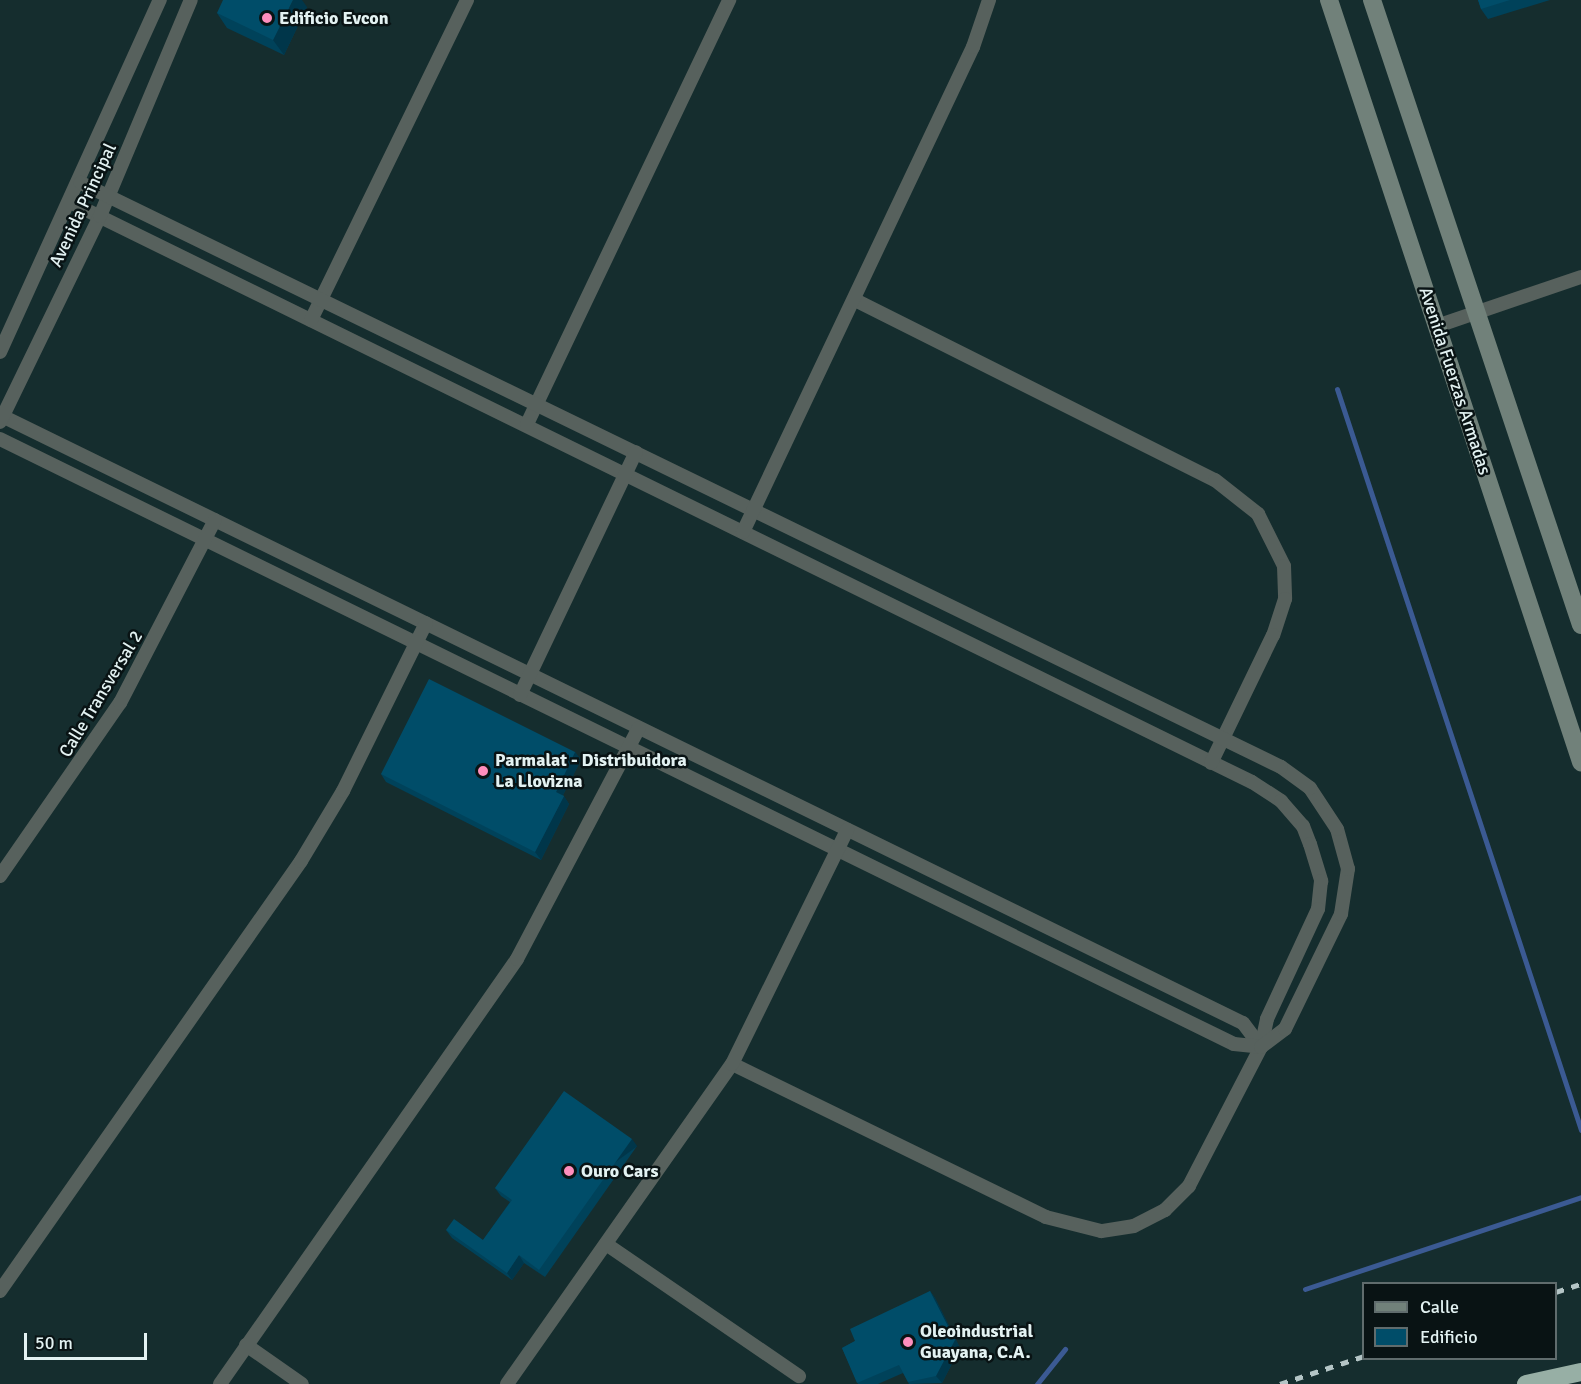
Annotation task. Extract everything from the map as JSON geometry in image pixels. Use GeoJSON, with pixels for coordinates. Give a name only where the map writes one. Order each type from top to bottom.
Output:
{"type":"FeatureCollection","features":[{"type":"Feature","properties":{"kind":"highway"},"geometry":{"type":"LineString","coordinates":[[1526,1384],[1581,1372]]}},
{"type":"Feature","properties":{"kind":"street","name":"Avenida Principal"},"geometry":{"type":"LineString","coordinates":[[0,352],[72,203],[160,0]]}},
{"type":"Feature","properties":{"kind":"street","name":"Avenida Principal"},"geometry":{"type":"LineString","coordinates":[[1,418],[100,216],[191,0]]}},
{"type":"Feature","properties":{"kind":"street"},"geometry":{"type":"LineString","coordinates":[[311,320],[467,0]]}},
{"type":"Feature","properties":{"kind":"street"},"geometry":{"type":"LineString","coordinates":[[527,424],[729,0]]}},
{"type":"Feature","properties":{"kind":"street"},"geometry":{"type":"LineString","coordinates":[[743,532],[973,47],[989,0]]}},
{"type":"Feature","properties":{"kind":"street","name":"Avenida Fuerzas Armadas"},"geometry":{"type":"LineString","coordinates":[[1329,0],[1581,762]]}},
{"type":"Feature","properties":{"kind":"street"},"geometry":{"type":"LineString","coordinates":[[1372,0],[1581,625]]}},
{"type":"Feature","properties":{"kind":"street"},"geometry":{"type":"LineString","coordinates":[[0,439],[1234,1044],[1261,1047],[1285,1029],[1334,933],[1348,869],[1330,816],[1297,778],[1223,737],[971,619],[636,452],[108,194],[81,183]]}},
{"type":"Feature","properties":{"kind":"street"},"geometry":{"type":"LineString","coordinates":[[72,203],[527,424],[960,641],[1268,791],[1303,826],[1321,881],[1314,924],[1267,1019],[1261,1047],[1189,1186],[1165,1210],[1119,1230],[1083,1228],[1046,1217],[732,1064]]}},
{"type":"Feature","properties":{"kind":"street"},"geometry":{"type":"LineString","coordinates":[[1437,326],[1581,278]]}},
{"type":"Feature","properties":{"kind":"street"},"geometry":{"type":"LineString","coordinates":[[855,300],[1215,480],[1258,514],[1284,566],[1285,599],[1273,635],[1211,763]]}},
{"type":"Feature","properties":{"kind":"street"},"geometry":{"type":"LineString","coordinates":[[1,418],[426,623],[1243,1023],[1261,1047]]}},
{"type":"Feature","properties":{"kind":"street"},"geometry":{"type":"LineString","coordinates":[[520,695],[636,452]]}},
{"type":"Feature","properties":{"kind":"street","name":"Calle Transversal 2"},"geometry":{"type":"LineString","coordinates":[[0,876],[120,703],[214,520]]}},
{"type":"Feature","properties":{"kind":"street"},"geometry":{"type":"LineString","coordinates":[[960,641],[971,619]]}},
{"type":"Feature","properties":{"kind":"street"},"geometry":{"type":"LineString","coordinates":[[0,1291],[301,861],[343,792],[426,623]]}},
{"type":"Feature","properties":{"kind":"street"},"geometry":{"type":"LineString","coordinates":[[220,1384],[517,959],[639,728]]}},
{"type":"Feature","properties":{"kind":"street"},"geometry":{"type":"LineString","coordinates":[[507,1384],[732,1064],[847,830]]}},
{"type":"Feature","properties":{"kind":"street"},"geometry":{"type":"LineString","coordinates":[[1314,924],[1334,933]]}},
{"type":"Feature","properties":{"kind":"street"},"geometry":{"type":"LineString","coordinates":[[606,1244],[800,1376]]}},
{"type":"Feature","properties":{"kind":"street"},"geometry":{"type":"LineString","coordinates":[[246,1345],[302,1384]]}},
{"type":"Feature","properties":{"kind":"building"},"geometry":{"type":"Polygon","coordinates":[[[223,0],[293,0],[273,40],[217,13],[223,0]]]}},
{"type":"Feature","properties":{"kind":"building"},"geometry":{"type":"Polygon","coordinates":[[[1478,0],[1510,0],[1481,9],[1478,0]]]}},
{"type":"Feature","properties":{"kind":"building","name":"Parmalat - Distribuidora La Llovizna"},"geometry":{"type":"Polygon","coordinates":[[[429,679],[575,752],[556,792],[564,796],[535,852],[381,774],[429,679]]]}},
{"type":"Feature","properties":{"kind":"building","name":"Ouro Cars"},"geometry":{"type":"Polygon","coordinates":[[[564,1091],[632,1139],[539,1270],[519,1255],[507,1273],[446,1230],[454,1219],[483,1240],[512,1200],[495,1188],[564,1091]]]}},
{"type":"Feature","properties":{"kind":"building","name":"Oleoindustrial Guayana, C.A."},"geometry":{"type":"Polygon","coordinates":[[[930,1291],[955,1340],[936,1376],[908,1382],[899,1365],[857,1383],[842,1348],[855,1341],[850,1329],[930,1291]]]}},
{"type":"Feature","properties":{"kind":"waterway"},"geometry":{"type":"LineString","coordinates":[[1337,389],[1581,1130]]}},
{"type":"Feature","properties":{"kind":"waterway"},"geometry":{"type":"LineString","coordinates":[[1305,1289],[1581,1197]]}},
{"type":"Feature","properties":{"kind":"waterway"},"geometry":{"type":"LineString","coordinates":[[1037,1384],[1065,1349]]}},
{"type":"Feature","properties":{"kind":"railway"},"geometry":{"type":"LineString","coordinates":[[1557,1292],[1581,1284]]}},
{"type":"Feature","properties":{"kind":"railway"},"geometry":{"type":"LineString","coordinates":[[1280,1384],[1362,1357]]}},
{"type":"Feature","properties":{"kind":"place","name":"Edificio Evcon"},"geometry":{"type":"Point","coordinates":[267,18]}},
{"type":"Feature","properties":{"kind":"place","name":"Parmalat - Distribuidora La Llovizna"},"geometry":{"type":"Point","coordinates":[483,771]}},
{"type":"Feature","properties":{"kind":"place","name":"Ouro Cars"},"geometry":{"type":"Point","coordinates":[569,1171]}},
{"type":"Feature","properties":{"kind":"place","name":"Oleoindustrial Guayana, C.A."},"geometry":{"type":"Point","coordinates":[908,1342]}}]}
